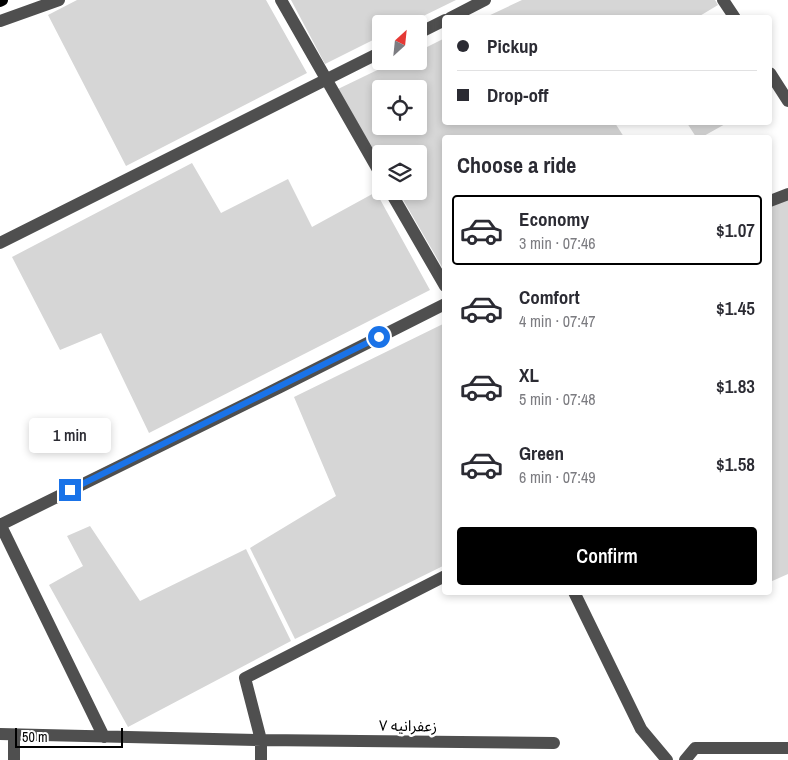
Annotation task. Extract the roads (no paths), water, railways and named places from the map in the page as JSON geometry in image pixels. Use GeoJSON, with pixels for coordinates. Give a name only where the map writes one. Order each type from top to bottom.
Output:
{"type":"FeatureCollection","features":[{"type":"Feature","properties":{"kind":"street"},"geometry":{"type":"LineString","coordinates":[[0,21],[59,0]]}},
{"type":"Feature","properties":{"kind":"street"},"geometry":{"type":"LineString","coordinates":[[281,0],[372,159]]}},
{"type":"Feature","properties":{"kind":"street"},"geometry":{"type":"LineString","coordinates":[[456,15],[486,0]]}},
{"type":"Feature","properties":{"kind":"street"},"geometry":{"type":"LineString","coordinates":[[724,0],[733,15]]}},
{"type":"Feature","properties":{"kind":"street"},"geometry":{"type":"LineString","coordinates":[[428,28],[442,22]]}},
{"type":"Feature","properties":{"kind":"street"},"geometry":{"type":"LineString","coordinates":[[0,243],[372,56]]}},
{"type":"Feature","properties":{"kind":"street"},"geometry":{"type":"LineString","coordinates":[[772,76],[788,101]]}},
{"type":"Feature","properties":{"kind":"street"},"geometry":{"type":"LineString","coordinates":[[772,200],[788,194]]}},
{"type":"Feature","properties":{"kind":"street"},"geometry":{"type":"LineString","coordinates":[[395,200],[442,281]]}},
{"type":"Feature","properties":{"kind":"street"},"geometry":{"type":"LineString","coordinates":[[104,737],[0,524],[442,306]]}},
{"type":"Feature","properties":{"kind":"street"},"geometry":{"type":"LineString","coordinates":[[261,760],[261,740],[245,678],[442,578]]}},
{"type":"Feature","properties":{"kind":"street"},"geometry":{"type":"LineString","coordinates":[[575,595],[641,729],[667,760]]}},
{"type":"Feature","properties":{"kind":"street","name":"زعفرانیه ۷"},"geometry":{"type":"LineString","coordinates":[[0,734],[261,740],[554,743]]}},
{"type":"Feature","properties":{"kind":"street"},"geometry":{"type":"LineString","coordinates":[[14,735],[14,760]]}},
{"type":"Feature","properties":{"kind":"street"},"geometry":{"type":"LineString","coordinates":[[685,760],[695,748],[788,748]]}}]}
